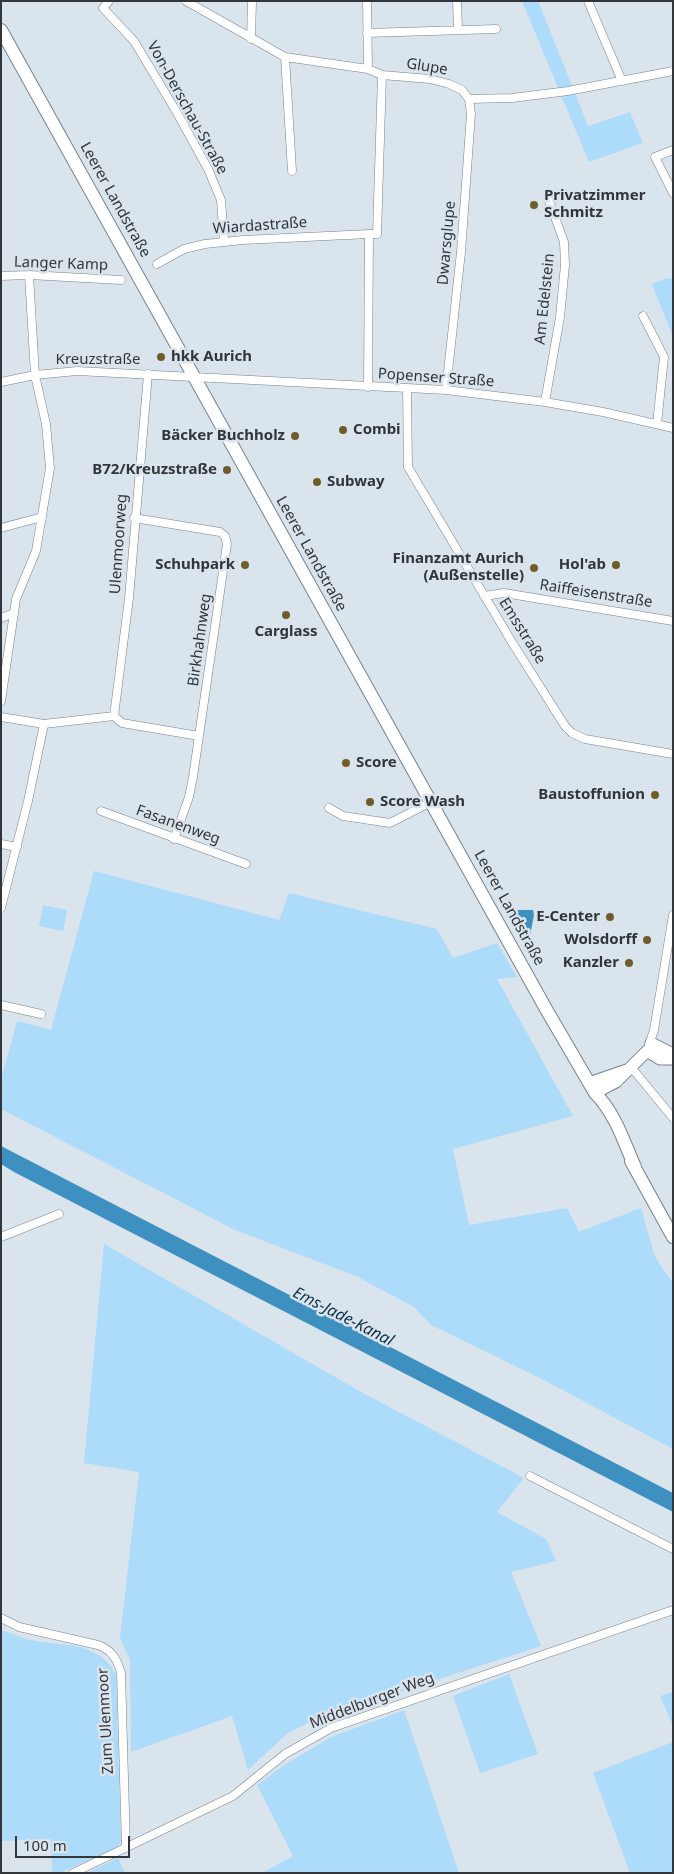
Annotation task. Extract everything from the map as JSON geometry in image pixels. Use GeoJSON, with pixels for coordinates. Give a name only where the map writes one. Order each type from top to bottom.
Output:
{"type":"FeatureCollection","features":[{"type":"Feature","properties":{"kind":"main road","name":"Leerer Landstraße"},"geometry":{"type":"LineString","coordinates":[[1,30],[592,1088],[597,1104],[635,1167],[673,1237]]}},
{"type":"Feature","properties":{"kind":"street","name":"Von-Derschau-Straße"},"geometry":{"type":"LineString","coordinates":[[109,1],[103,8],[134,41],[208,169],[221,200],[224,241]]}},
{"type":"Feature","properties":{"kind":"street","name":"Glupe"},"geometry":{"type":"LineString","coordinates":[[186,1],[285,57],[368,69],[382,75],[430,79],[462,90],[469,99]]}},
{"type":"Feature","properties":{"kind":"street"},"geometry":{"type":"LineString","coordinates":[[251,39],[252,1]]}},
{"type":"Feature","properties":{"kind":"street"},"geometry":{"type":"LineString","coordinates":[[367,1],[368,69]]}},
{"type":"Feature","properties":{"kind":"street"},"geometry":{"type":"LineString","coordinates":[[458,1],[458,30]]}},
{"type":"Feature","properties":{"kind":"street"},"geometry":{"type":"LineString","coordinates":[[588,1],[622,81]]}},
{"type":"Feature","properties":{"kind":"street"},"geometry":{"type":"LineString","coordinates":[[367,33],[496,29]]}},
{"type":"Feature","properties":{"kind":"street"},"geometry":{"type":"LineString","coordinates":[[285,57],[292,171]]}},
{"type":"Feature","properties":{"kind":"street"},"geometry":{"type":"LineString","coordinates":[[469,99],[512,98],[673,71]]}},
{"type":"Feature","properties":{"kind":"street"},"geometry":{"type":"LineString","coordinates":[[368,388],[369,234],[377,234],[382,75]]}},
{"type":"Feature","properties":{"kind":"street","name":"Dwarsglupe"},"geometry":{"type":"LineString","coordinates":[[446,390],[461,252],[471,114],[469,99]]}},
{"type":"Feature","properties":{"kind":"street"},"geometry":{"type":"LineString","coordinates":[[673,150],[655,157],[673,193]]}},
{"type":"Feature","properties":{"kind":"street","name":"Am Edelstein"},"geometry":{"type":"LineString","coordinates":[[545,402],[560,317],[564,265],[564,242],[549,201]]}},
{"type":"Feature","properties":{"kind":"street","name":"Wiardastraße"},"geometry":{"type":"LineString","coordinates":[[157,264],[184,249],[224,241],[369,234]]}},
{"type":"Feature","properties":{"kind":"street"},"geometry":{"type":"LineString","coordinates":[[1,701],[16,599],[36,551],[50,468],[46,424],[35,375],[29,275]]}},
{"type":"Feature","properties":{"kind":"street","name":"Langer Kamp"},"geometry":{"type":"LineString","coordinates":[[1,276],[29,275],[121,280]]}},
{"type":"Feature","properties":{"kind":"street"},"geometry":{"type":"LineString","coordinates":[[643,316],[664,358],[657,424]]}},
{"type":"Feature","properties":{"kind":"street","name":"Kreuzstraße"},"geometry":{"type":"LineString","coordinates":[[1,382],[35,375],[77,371],[195,377]]}},
{"type":"Feature","properties":{"kind":"street","name":"Ulenmoorweg"},"geometry":{"type":"LineString","coordinates":[[114,716],[113,710],[129,598],[134,518],[148,374]]}},
{"type":"Feature","properties":{"kind":"street","name":"Popenser Straße"},"geometry":{"type":"LineString","coordinates":[[195,377],[368,388],[446,390],[545,402],[673,428]]}},
{"type":"Feature","properties":{"kind":"street","name":"Emsstraße"},"geometry":{"type":"LineString","coordinates":[[407,389],[408,467],[524,662],[572,733],[585,739],[673,754]]}},
{"type":"Feature","properties":{"kind":"street"},"geometry":{"type":"LineString","coordinates":[[1,528],[42,518]]}},
{"type":"Feature","properties":{"kind":"street","name":"Birkhahnweg"},"geometry":{"type":"LineString","coordinates":[[134,518],[220,532],[225,536],[228,544],[189,797],[174,839]]}},
{"type":"Feature","properties":{"kind":"street","name":"Raiffeisenstraße"},"geometry":{"type":"LineString","coordinates":[[484,596],[504,593],[673,621]]}},
{"type":"Feature","properties":{"kind":"street"},"geometry":{"type":"LineString","coordinates":[[1,618],[14,614]]}},
{"type":"Feature","properties":{"kind":"street"},"geometry":{"type":"LineString","coordinates":[[1,717],[44,724],[114,716],[122,723],[199,736]]}},
{"type":"Feature","properties":{"kind":"street"},"geometry":{"type":"LineString","coordinates":[[1,908],[17,847],[44,724]]}},
{"type":"Feature","properties":{"kind":"street"},"geometry":{"type":"LineString","coordinates":[[329,808],[343,816],[390,823],[432,802]]}},
{"type":"Feature","properties":{"kind":"street","name":"Fasanenweg"},"geometry":{"type":"LineString","coordinates":[[100,812],[246,864]]}},
{"type":"Feature","properties":{"kind":"street"},"geometry":{"type":"LineString","coordinates":[[1,844],[17,847]]}},
{"type":"Feature","properties":{"kind":"street"},"geometry":{"type":"LineString","coordinates":[[592,1088],[616,1082],[649,1047],[673,915]]}},
{"type":"Feature","properties":{"kind":"street"},"geometry":{"type":"LineString","coordinates":[[1,1005],[40,1014]]}},
{"type":"Feature","properties":{"kind":"street"},"geometry":{"type":"LineString","coordinates":[[649,1047],[673,1054]]}},
{"type":"Feature","properties":{"kind":"street"},"geometry":{"type":"LineString","coordinates":[[649,1047],[660,1059],[673,1059]]}},
{"type":"Feature","properties":{"kind":"street"},"geometry":{"type":"LineString","coordinates":[[629,1068],[673,1118]]}},
{"type":"Feature","properties":{"kind":"street"},"geometry":{"type":"LineString","coordinates":[[1,1237],[59,1214]]}},
{"type":"Feature","properties":{"kind":"street"},"geometry":{"type":"LineString","coordinates":[[530,1476],[673,1549]]}},
{"type":"Feature","properties":{"kind":"street","name":"Middelburger Weg"},"geometry":{"type":"LineString","coordinates":[[73,1873],[233,1796],[285,1754],[331,1728],[673,1610]]}},
{"type":"Feature","properties":{"kind":"street","name":"Zum Ulenmoor"},"geometry":{"type":"LineString","coordinates":[[1,1618],[19,1628],[98,1645],[106,1648],[118,1661],[121,1673],[126,1848]]}},
{"type":"Feature","properties":{"kind":"shaded area"},"geometry":{"type":"Polygon","coordinates":[[[522,1],[538,1],[588,126],[630,112],[643,143],[589,162],[522,1]]]}},
{"type":"Feature","properties":{"kind":"shaded area"},"geometry":{"type":"Polygon","coordinates":[[[667,278],[673,280],[673,337],[652,284],[667,278]]]}},
{"type":"Feature","properties":{"kind":"shaded area"},"geometry":{"type":"Polygon","coordinates":[[[94,871],[279,920],[289,893],[437,929],[453,958],[497,943],[517,977],[497,979],[573,1116],[453,1149],[469,1225],[567,1208],[579,1232],[641,1208],[655,1257],[673,1283],[673,1449],[542,1379],[431,1325],[414,1307],[356,1276],[235,1230],[1,1109],[1,1080],[17,1021],[51,1030],[94,871]]]}},
{"type":"Feature","properties":{"kind":"shaded area"},"geometry":{"type":"Polygon","coordinates":[[[43,905],[67,910],[63,931],[39,926],[43,905]]]}},
{"type":"Feature","properties":{"kind":"shaded area"},"geometry":{"type":"Polygon","coordinates":[[[533,910],[534,915],[529,941],[523,942],[511,919],[512,912],[533,910]]]}},
{"type":"Feature","properties":{"kind":"shaded area"},"geometry":{"type":"Polygon","coordinates":[[[1,1146],[673,1493],[673,1512],[14,1172],[1,1164],[1,1146]]]}},
{"type":"Feature","properties":{"kind":"shaded area"},"geometry":{"type":"Polygon","coordinates":[[[104,1244],[363,1393],[524,1478],[497,1512],[546,1539],[556,1561],[511,1572],[541,1646],[316,1719],[288,1733],[248,1770],[232,1716],[131,1752],[130,1660],[120,1638],[139,1472],[84,1463],[104,1244]]]}},
{"type":"Feature","properties":{"kind":"shaded area"},"geometry":{"type":"Polygon","coordinates":[[[1,1630],[31,1640],[90,1650],[109,1664],[116,1675],[121,1842],[116,1848],[59,1873],[52,1873],[51,1839],[1,1841],[1,1630]]]}},
{"type":"Feature","properties":{"kind":"shaded area"},"geometry":{"type":"Polygon","coordinates":[[[509,1674],[538,1754],[480,1773],[453,1696],[509,1674]]]}},
{"type":"Feature","properties":{"kind":"shaded area"},"geometry":{"type":"Polygon","coordinates":[[[673,1692],[673,1726],[660,1696],[673,1692]]]}},
{"type":"Feature","properties":{"kind":"shaded area"},"geometry":{"type":"Polygon","coordinates":[[[404,1710],[459,1873],[262,1873],[293,1856],[257,1785],[284,1765],[331,1737],[404,1710]]]}},
{"type":"Feature","properties":{"kind":"shaded area"},"geometry":{"type":"Polygon","coordinates":[[[673,1742],[673,1873],[630,1873],[593,1773],[673,1742]]]}},
{"type":"Feature","properties":{"kind":"shaded area"},"geometry":{"type":"Polygon","coordinates":[[[118,1858],[125,1873],[87,1873],[118,1858]]]}},
{"type":"Feature","properties":{"kind":"place","name":"Privatzimmer Schmitz"},"geometry":{"type":"Point","coordinates":[534,205]}},
{"type":"Feature","properties":{"kind":"place","name":"hkk Aurich"},"geometry":{"type":"Point","coordinates":[161,357]}},
{"type":"Feature","properties":{"kind":"place","name":"Combi"},"geometry":{"type":"Point","coordinates":[343,430]}},
{"type":"Feature","properties":{"kind":"place","name":"Bäcker Buchholz"},"geometry":{"type":"Point","coordinates":[295,436]}},
{"type":"Feature","properties":{"kind":"place","name":"B72/Kreuzstraße"},"geometry":{"type":"Point","coordinates":[227,470]}},
{"type":"Feature","properties":{"kind":"place","name":"Subway"},"geometry":{"type":"Point","coordinates":[317,482]}},
{"type":"Feature","properties":{"kind":"place","name":"Schuhpark"},"geometry":{"type":"Point","coordinates":[245,565]}},
{"type":"Feature","properties":{"kind":"place","name":"Hol'ab"},"geometry":{"type":"Point","coordinates":[616,565]}},
{"type":"Feature","properties":{"kind":"place","name":"Finanzamt Aurich (Außenstelle)"},"geometry":{"type":"Point","coordinates":[534,568]}},
{"type":"Feature","properties":{"kind":"place","name":"Carglass"},"geometry":{"type":"Point","coordinates":[286,615]}},
{"type":"Feature","properties":{"kind":"place","name":"Score"},"geometry":{"type":"Point","coordinates":[346,763]}},
{"type":"Feature","properties":{"kind":"place","name":"Baustoffunion"},"geometry":{"type":"Point","coordinates":[655,795]}},
{"type":"Feature","properties":{"kind":"place","name":"Score Wash"},"geometry":{"type":"Point","coordinates":[370,802]}},
{"type":"Feature","properties":{"kind":"place","name":"E-Center"},"geometry":{"type":"Point","coordinates":[610,917]}},
{"type":"Feature","properties":{"kind":"place","name":"Wolsdorff"},"geometry":{"type":"Point","coordinates":[647,940]}},
{"type":"Feature","properties":{"kind":"place","name":"Kanzler"},"geometry":{"type":"Point","coordinates":[629,963]}},
{"type":"Feature","properties":{"kind":"water label","name":"Ems-Jade-Kanal"},"geometry":{"type":"Point","coordinates":[343,1317]}}]}
